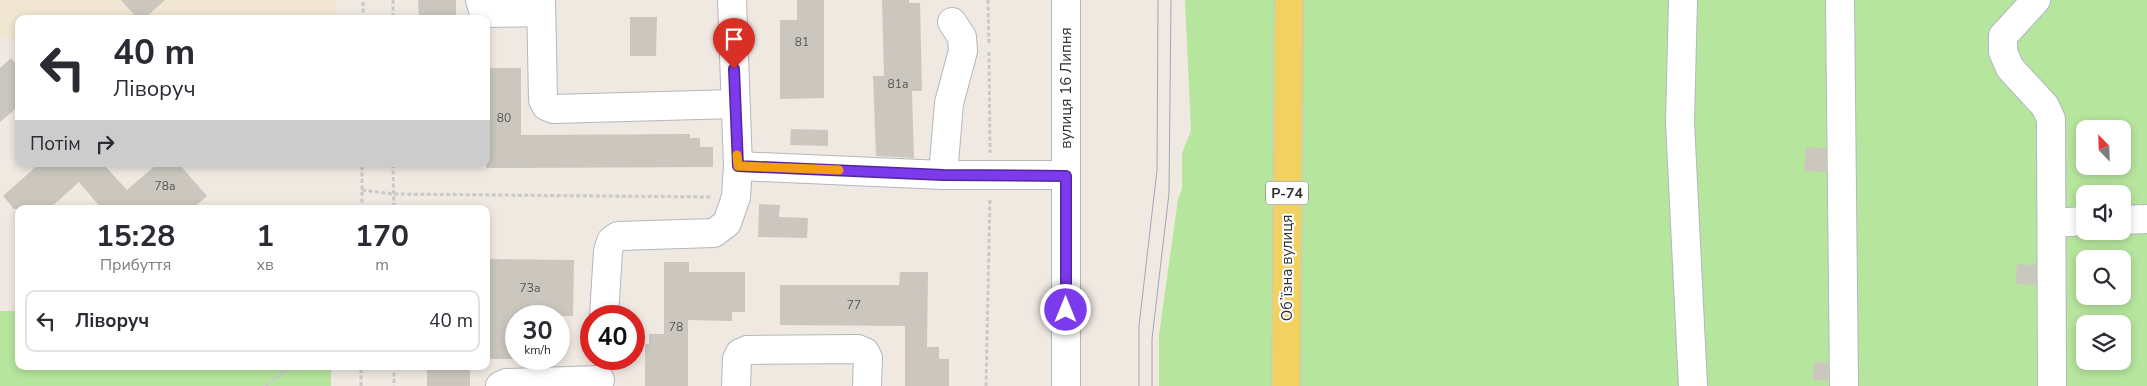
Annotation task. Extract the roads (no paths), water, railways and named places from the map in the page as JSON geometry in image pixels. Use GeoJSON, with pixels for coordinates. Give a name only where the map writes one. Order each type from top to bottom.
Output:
{"type":"FeatureCollection","features":[{"type":"Feature","properties":{"kind":"main road","name":"Обʼїзна вулиця"},"geometry":{"type":"LineString","coordinates":[[1286,386],[1289,0]]}},
{"type":"Feature","properties":{"kind":"street"},"geometry":{"type":"LineString","coordinates":[[480,0],[483,10],[490,13],[541,6],[543,100],[546,106],[553,109],[735,104]]}},
{"type":"Feature","properties":{"kind":"street"},"geometry":{"type":"LineString","coordinates":[[605,305],[608,251],[611,241],[618,236],[714,233],[727,223],[736,197],[738,166],[732,0]]}},
{"type":"Feature","properties":{"kind":"street","name":"вулиця 16 Липня"},"geometry":{"type":"LineString","coordinates":[[1066,0],[1066,386]]}},
{"type":"Feature","properties":{"kind":"street"},"geometry":{"type":"LineString","coordinates":[[1683,0],[1680,122],[1693,386]]}},
{"type":"Feature","properties":{"kind":"street"},"geometry":{"type":"LineString","coordinates":[[1840,0],[1844,386]]}},
{"type":"Feature","properties":{"kind":"street"},"geometry":{"type":"LineString","coordinates":[[2036,0],[2004,36],[2003,52],[2010,68],[2045,106],[2051,119],[2052,386]]}},
{"type":"Feature","properties":{"kind":"street"},"geometry":{"type":"LineString","coordinates":[[943,175],[949,103],[963,51],[962,37],[952,22]]}},
{"type":"Feature","properties":{"kind":"street"},"geometry":{"type":"LineString","coordinates":[[738,166],[943,175],[1066,176]]}},
{"type":"Feature","properties":{"kind":"street"},"geometry":{"type":"LineString","coordinates":[[2131,220],[2147,219]]}},
{"type":"Feature","properties":{"kind":"street"},"geometry":{"type":"LineString","coordinates":[[2052,222],[2076,221]]}},
{"type":"Feature","properties":{"kind":"street"},"geometry":{"type":"LineString","coordinates":[[736,386],[737,359],[740,353],[746,350],[858,349],[865,352],[868,358],[867,386]]}},
{"type":"Feature","properties":{"kind":"street"},"geometry":{"type":"LineString","coordinates":[[500,386],[506,383],[600,375]]}},
{"type":"Feature","properties":{"kind":"tram line"},"geometry":{"type":"LineString","coordinates":[[1139,386],[1139,326],[1157,170],[1158,0]]}},
{"type":"Feature","properties":{"kind":"tram line"},"geometry":{"type":"LineString","coordinates":[[1152,386],[1152,339],[1169,193],[1171,0]]}}]}
